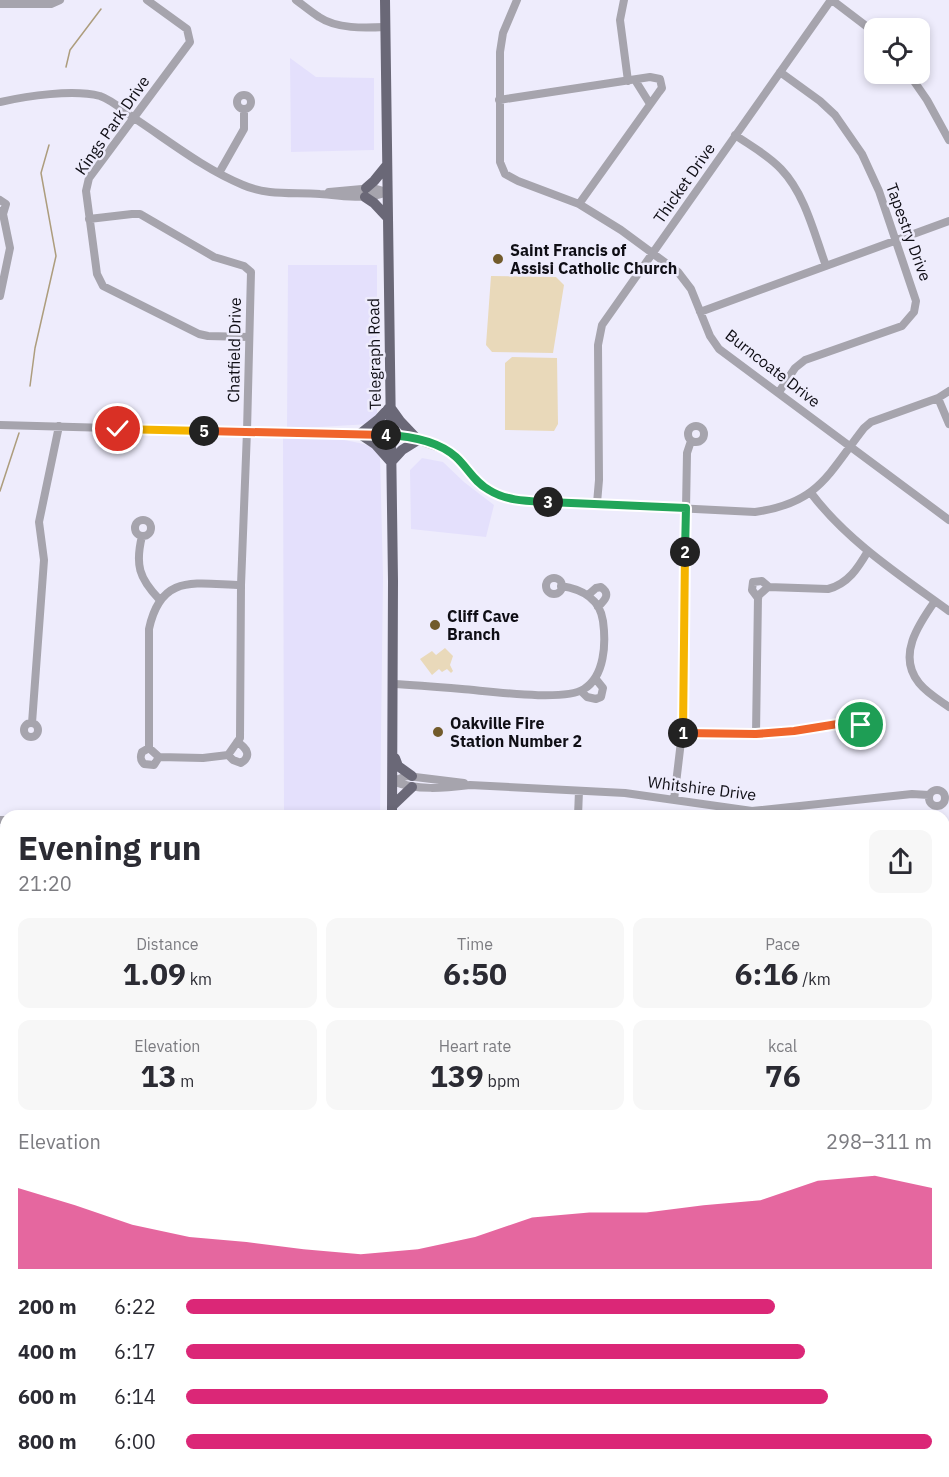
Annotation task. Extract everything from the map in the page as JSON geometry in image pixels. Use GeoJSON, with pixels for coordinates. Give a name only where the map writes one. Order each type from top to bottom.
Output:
{"type":"FeatureCollection","features":[{"type":"Feature","properties":{"kind":"main road","name":"Telegraph Road"},"geometry":{"type":"LineString","coordinates":[[385,0],[393,684],[392,810]]}},
{"type":"Feature","properties":{"kind":"main road"},"geometry":{"type":"LineString","coordinates":[[387,165],[365,193],[387,218]]}},
{"type":"Feature","properties":{"kind":"main road"},"geometry":{"type":"LineString","coordinates":[[390,407],[418,440],[402,450],[391,462],[376,446],[360,434],[390,407]]}},
{"type":"Feature","properties":{"kind":"main road"},"geometry":{"type":"LineString","coordinates":[[393,754],[398,766],[412,781],[393,810]]}},
{"type":"Feature","properties":{"kind":"street"},"geometry":{"type":"LineString","coordinates":[[0,4],[51,4],[60,0]]}},
{"type":"Feature","properties":{"kind":"street","name":"Kings Park Drive"},"geometry":{"type":"LineString","coordinates":[[147,0],[186,28],[189,35],[188,47],[89,178],[86,191],[97,274],[103,286],[199,334],[248,337]]}},
{"type":"Feature","properties":{"kind":"street"},"geometry":{"type":"LineString","coordinates":[[296,0],[320,18],[330,22],[357,27],[385,27]]}},
{"type":"Feature","properties":{"kind":"street","name":"Burncoate Drive"},"geometry":{"type":"LineString","coordinates":[[517,0],[501,42],[500,162],[506,174],[579,204],[653,253],[685,279],[714,343],[949,520]]}},
{"type":"Feature","properties":{"kind":"street"},"geometry":{"type":"LineString","coordinates":[[624,0],[620,20],[631,81],[650,104]]}},
{"type":"Feature","properties":{"kind":"street"},"geometry":{"type":"LineString","coordinates":[[831,0],[864,25]]}},
{"type":"Feature","properties":{"kind":"street","name":"Thicket Drive"},"geometry":{"type":"LineString","coordinates":[[597,503],[599,480],[597,345],[602,325],[831,0]]}},
{"type":"Feature","properties":{"kind":"street","name":"Tapestry Drive"},"geometry":{"type":"LineString","coordinates":[[779,392],[795,368],[805,360],[902,326],[914,312],[916,301],[879,191],[862,154],[835,115],[780,72]]}},
{"type":"Feature","properties":{"kind":"street"},"geometry":{"type":"LineString","coordinates":[[499,100],[655,77],[660,79],[662,88],[579,204]]}},
{"type":"Feature","properties":{"kind":"street"},"geometry":{"type":"LineString","coordinates":[[916,84],[938,118],[949,140]]}},
{"type":"Feature","properties":{"kind":"street"},"geometry":{"type":"LineString","coordinates":[[0,102],[36,95],[89,95],[104,98],[219,173],[243,185],[272,194],[365,193],[373,197],[387,192]]}},
{"type":"Feature","properties":{"kind":"street"},"geometry":{"type":"LineString","coordinates":[[219,173],[244,129],[244,110]]}},
{"type":"Feature","properties":{"kind":"street"},"geometry":{"type":"LineString","coordinates":[[938,118],[949,116]]}},
{"type":"Feature","properties":{"kind":"street"},"geometry":{"type":"LineString","coordinates":[[735,135],[769,158],[791,182],[802,201],[826,266]]}},
{"type":"Feature","properties":{"kind":"street"},"geometry":{"type":"LineString","coordinates":[[0,200],[6,204],[2,213],[10,248],[0,296]]}},
{"type":"Feature","properties":{"kind":"street","name":"Chatfield Drive"},"geometry":{"type":"LineString","coordinates":[[89,219],[140,214],[214,257],[249,269],[251,272],[241,585],[240,738],[233,749],[203,758],[159,757]]}},
{"type":"Feature","properties":{"kind":"street"},"geometry":{"type":"LineString","coordinates":[[700,312],[949,222]]}},
{"type":"Feature","properties":{"kind":"street"},"geometry":{"type":"LineString","coordinates":[[0,425],[390,435],[418,440],[448,451],[477,481],[504,497],[543,502],[755,512],[789,504],[811,493],[825,480],[849,446],[871,422],[938,398],[949,391]]}},
{"type":"Feature","properties":{"kind":"street"},"geometry":{"type":"LineString","coordinates":[[938,398],[949,424]]}},
{"type":"Feature","properties":{"kind":"street"},"geometry":{"type":"LineString","coordinates":[[32,723],[44,560],[39,522],[59,426]]}},
{"type":"Feature","properties":{"kind":"street"},"geometry":{"type":"LineString","coordinates":[[674,800],[682,733],[687,453],[691,441]]}},
{"type":"Feature","properties":{"kind":"street"},"geometry":{"type":"LineString","coordinates":[[811,493],[824,510],[868,551],[949,611]]}},
{"type":"Feature","properties":{"kind":"street"},"geometry":{"type":"LineString","coordinates":[[142,536],[138,563],[142,578],[159,599]]}},
{"type":"Feature","properties":{"kind":"street"},"geometry":{"type":"LineString","coordinates":[[756,734],[758,598],[762,591],[769,587],[828,589],[837,587],[858,568],[868,551]]}},
{"type":"Feature","properties":{"kind":"street"},"geometry":{"type":"LineString","coordinates":[[149,748],[142,752],[140,760],[144,764],[154,765],[159,757],[149,748],[149,629],[159,599],[185,584],[241,585]]}},
{"type":"Feature","properties":{"kind":"street"},"geometry":{"type":"LineString","coordinates":[[393,684],[505,694],[567,695],[581,691],[590,685],[603,661],[603,621],[598,607],[588,595],[571,587],[561,586]]}},
{"type":"Feature","properties":{"kind":"street"},"geometry":{"type":"LineString","coordinates":[[588,595],[596,588],[601,587],[605,590],[606,600],[598,607]]}},
{"type":"Feature","properties":{"kind":"street"},"geometry":{"type":"LineString","coordinates":[[935,601],[914,633],[910,660],[913,673],[921,685],[949,707]]}},
{"type":"Feature","properties":{"kind":"street"},"geometry":{"type":"LineString","coordinates":[[581,691],[587,697],[596,699],[601,697],[603,688],[595,678]]}},
{"type":"Feature","properties":{"kind":"street"},"geometry":{"type":"LineString","coordinates":[[682,733],[756,734],[794,731],[850,722]]}},
{"type":"Feature","properties":{"kind":"street","name":"Whitshire Drive"},"geometry":{"type":"LineString","coordinates":[[393,781],[407,776],[412,781],[450,787],[470,785],[625,793],[746,810]]}},
{"type":"Feature","properties":{"kind":"street"},"geometry":{"type":"LineString","coordinates":[[578,810],[579,791]]}},
{"type":"Feature","properties":{"kind":"street","name":"Whitshire Drive"},"geometry":{"type":"LineString","coordinates":[[762,810],[912,794],[929,795]]}},
{"type":"Feature","properties":{"kind":"shaded area"},"geometry":{"type":"Polygon","coordinates":[[[290,58],[316,77],[374,78],[374,150],[291,152],[290,58]]]}},
{"type":"Feature","properties":{"kind":"shaded area"},"geometry":{"type":"Polygon","coordinates":[[[288,265],[377,265],[377,415],[369,424],[287,429],[288,265]]]}},
{"type":"Feature","properties":{"kind":"shaded area"},"geometry":{"type":"Polygon","coordinates":[[[491,276],[556,277],[564,285],[553,353],[492,352],[486,345],[491,276]]]}},
{"type":"Feature","properties":{"kind":"shaded area"},"geometry":{"type":"Polygon","coordinates":[[[512,357],[557,358],[558,424],[554,431],[505,430],[505,363],[512,357]]]}},
{"type":"Feature","properties":{"kind":"shaded area"},"geometry":{"type":"Polygon","coordinates":[[[283,435],[340,439],[374,448],[380,456],[383,577],[380,810],[284,810],[283,435]]]}},
{"type":"Feature","properties":{"kind":"shaded area"},"geometry":{"type":"Polygon","coordinates":[[[422,458],[443,462],[494,505],[486,537],[411,529],[410,470],[422,458]]]}},
{"type":"Feature","properties":{"kind":"shaded area"},"geometry":{"type":"Polygon","coordinates":[[[445,648],[453,656],[450,665],[453,671],[451,673],[447,669],[442,672],[439,669],[432,675],[420,659],[432,651],[436,655],[445,648]]]}},
{"type":"Feature","properties":{"kind":"waterway"},"geometry":{"type":"LineString","coordinates":[[66,67],[70,50],[101,9]]}},
{"type":"Feature","properties":{"kind":"waterway"},"geometry":{"type":"LineString","coordinates":[[30,386],[35,348],[56,256],[41,173],[49,145]]}},
{"type":"Feature","properties":{"kind":"waterway"},"geometry":{"type":"LineString","coordinates":[[0,491],[19,433]]}},
{"type":"Feature","properties":{"kind":"place","name":"Saint Francis of Assisi Catholic Church"},"geometry":{"type":"Point","coordinates":[498,259]}},
{"type":"Feature","properties":{"kind":"place","name":"Cliff Cave Branch"},"geometry":{"type":"Point","coordinates":[435,625]}},
{"type":"Feature","properties":{"kind":"place","name":"Oakville Fire Station Number 2"},"geometry":{"type":"Point","coordinates":[438,732]}},
{"type":"Feature","properties":{"kind":"route"},"geometry":{"type":"LineString","coordinates":[[118,429],[405,436],[448,451],[477,481],[504,497],[543,502],[686,508],[682,733],[756,734],[794,731],[838,723],[850,722],[855,726],[861,725]]}}]}
